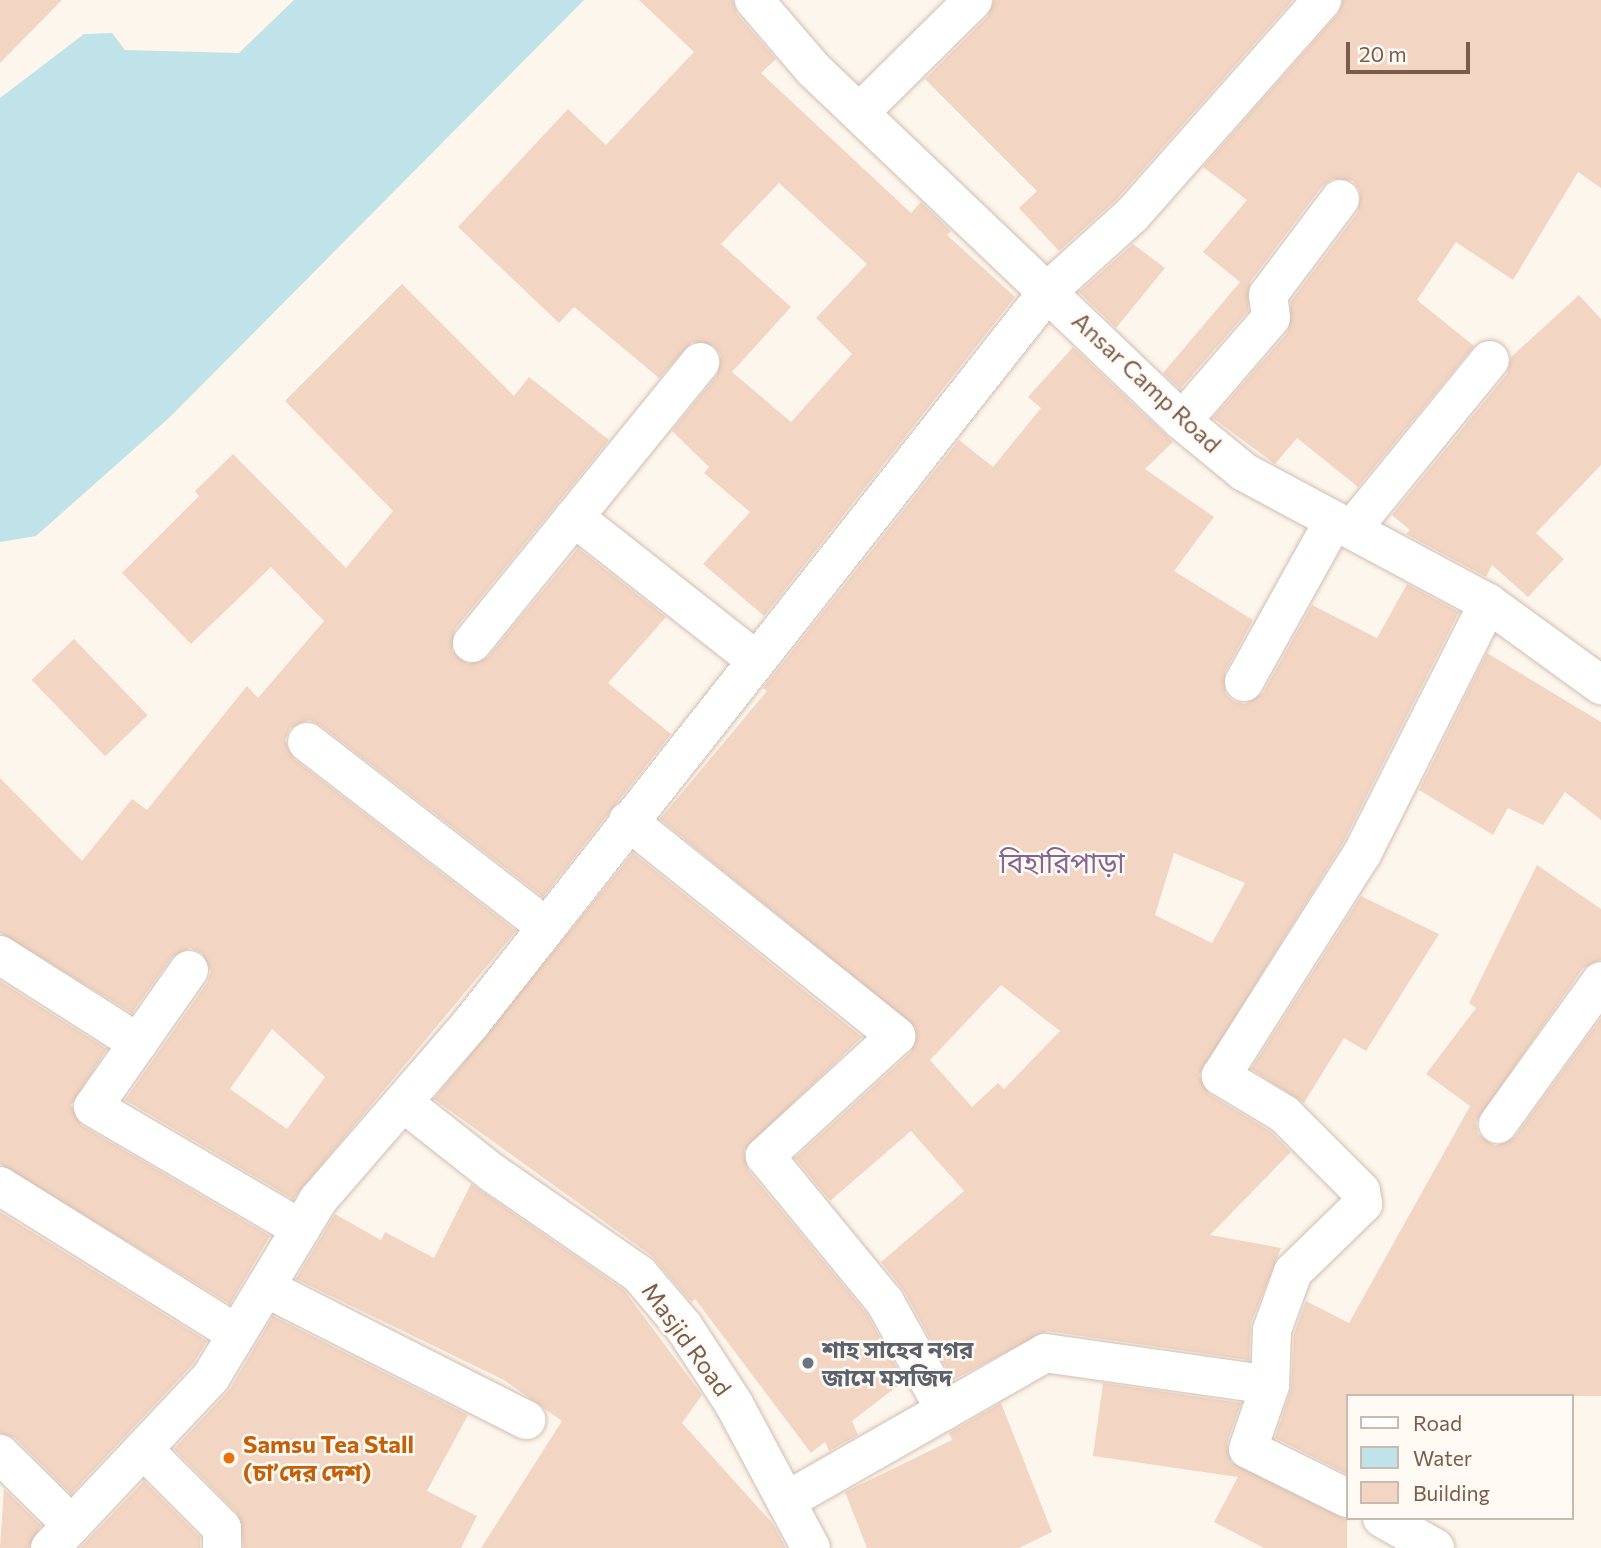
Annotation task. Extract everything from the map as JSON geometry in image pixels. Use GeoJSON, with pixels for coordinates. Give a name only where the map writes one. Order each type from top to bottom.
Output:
{"type":"FeatureCollection","features":[{"type":"Feature","properties":{"kind":"street","name":"Ansar Camp Road"},"geometry":{"type":"LineString","coordinates":[[754,0],[860,112],[1049,290],[1182,421],[1244,472],[1488,603],[1601,685]]}},
{"type":"Feature","properties":{"kind":"street"},"geometry":{"type":"LineString","coordinates":[[860,112],[974,0]]}},
{"type":"Feature","properties":{"kind":"street"},"geometry":{"type":"LineString","coordinates":[[0,1454],[61,1536],[211,1377],[318,1200],[405,1104],[1049,290],[1132,215],[1322,0]]}},
{"type":"Feature","properties":{"kind":"street"},"geometry":{"type":"LineString","coordinates":[[1182,421],[1271,318],[1268,295],[1340,199]]}},
{"type":"Feature","properties":{"kind":"street"},"geometry":{"type":"LineString","coordinates":[[1244,682],[1343,525],[1490,360]]}},
{"type":"Feature","properties":{"kind":"street"},"geometry":{"type":"LineString","coordinates":[[472,643],[700,362]]}},
{"type":"Feature","properties":{"kind":"street"},"geometry":{"type":"LineString","coordinates":[[574,517],[756,660]]}},
{"type":"Feature","properties":{"kind":"street"},"geometry":{"type":"LineString","coordinates":[[1346,1498],[1248,1449],[1270,1385],[1272,1330],[1293,1272],[1363,1204],[1361,1191],[1284,1114],[1221,1076],[1362,854],[1488,603]]}},
{"type":"Feature","properties":{"kind":"street"},"geometry":{"type":"LineString","coordinates":[[307,742],[546,927]]}},
{"type":"Feature","properties":{"kind":"street"},"geometry":{"type":"LineString","coordinates":[[628,821],[895,1036],[765,1156],[885,1303],[945,1410]]}},
{"type":"Feature","properties":{"kind":"street"},"geometry":{"type":"LineString","coordinates":[[0,955],[138,1043]]}},
{"type":"Feature","properties":{"kind":"street"},"geometry":{"type":"LineString","coordinates":[[189,970],[93,1107],[301,1229]]}},
{"type":"Feature","properties":{"kind":"street"},"geometry":{"type":"LineString","coordinates":[[1498,1124],[1601,981]]}},
{"type":"Feature","properties":{"kind":"street","name":"Masjid Road"},"geometry":{"type":"LineString","coordinates":[[405,1104],[491,1172],[639,1274],[684,1327],[734,1404],[811,1548]]}},
{"type":"Feature","properties":{"kind":"street"},"geometry":{"type":"LineString","coordinates":[[0,1185],[237,1334]]}},
{"type":"Feature","properties":{"kind":"street"},"geometry":{"type":"LineString","coordinates":[[266,1288],[526,1420]]}},
{"type":"Feature","properties":{"kind":"street"},"geometry":{"type":"LineString","coordinates":[[786,1500],[1045,1353],[1270,1385]]}},
{"type":"Feature","properties":{"kind":"street"},"geometry":{"type":"LineString","coordinates":[[144,1450],[222,1528],[222,1548]]}},
{"type":"Feature","properties":{"kind":"street"},"geometry":{"type":"LineString","coordinates":[[1386,1520],[1435,1548]]}},
{"type":"Feature","properties":{"kind":"water"},"geometry":{"type":"Polygon","coordinates":[[[294,0],[584,0],[170,417],[36,536],[0,542],[0,98],[84,34],[112,33],[125,50],[239,53],[294,0]]]}},
{"type":"Feature","properties":{"kind":"building"},"geometry":{"type":"Polygon","coordinates":[[[0,0],[62,0],[0,63],[0,0]]]}},
{"type":"Feature","properties":{"kind":"building"},"geometry":{"type":"Polygon","coordinates":[[[639,0],[733,0],[737,14],[776,59],[761,73],[911,213],[921,202],[951,231],[947,235],[1015,297],[764,616],[703,564],[750,512],[704,473],[709,467],[672,431],[717,375],[721,355],[714,346],[692,342],[659,378],[574,307],[559,323],[458,227],[568,109],[606,145],[694,52],[639,0]],[[779,183],[721,244],[791,307],[732,372],[791,422],[852,354],[816,318],[867,264],[779,183]]]}},
{"type":"Feature","properties":{"kind":"building"},"geometry":{"type":"Polygon","coordinates":[[[994,0],[1293,0],[1116,200],[1059,251],[1019,208],[1037,191],[925,79],[988,16],[994,0]]]}},
{"type":"Feature","properties":{"kind":"building"},"geometry":{"type":"Polygon","coordinates":[[[1343,0],[1601,0],[1601,188],[1578,172],[1513,280],[1456,242],[1417,300],[1474,346],[1358,487],[1297,438],[1275,464],[1213,418],[1288,332],[1291,301],[1358,212],[1360,191],[1353,181],[1332,179],[1322,186],[1250,282],[1248,311],[1180,389],[1163,373],[1240,282],[1203,252],[1247,200],[1203,167],[1338,14],[1343,0]]]}},
{"type":"Feature","properties":{"kind":"building"},"geometry":{"type":"Polygon","coordinates":[[[1133,244],[1165,268],[1116,328],[1079,292],[1133,244]]]}},
{"type":"Feature","properties":{"kind":"building"},"geometry":{"type":"Polygon","coordinates":[[[402,284],[514,396],[529,377],[609,440],[455,629],[452,651],[468,664],[488,657],[578,548],[666,617],[608,683],[671,734],[543,897],[320,725],[309,720],[290,728],[285,740],[294,759],[516,931],[293,1199],[125,1100],[207,983],[211,971],[202,953],[190,948],[172,957],[132,1013],[0,933],[0,778],[82,861],[132,799],[147,810],[247,686],[258,698],[324,621],[271,567],[191,644],[122,573],[199,496],[195,491],[233,454],[346,568],[393,511],[285,401],[402,284]],[[272,1029],[230,1089],[287,1129],[325,1077],[272,1029]]]}},
{"type":"Feature","properties":{"kind":"building"},"geometry":{"type":"Polygon","coordinates":[[[1579,295],[1601,319],[1601,465],[1536,533],[1564,559],[1528,597],[1492,565],[1486,577],[1406,534],[1410,530],[1392,515],[1507,374],[1511,357],[1579,295]]]}},
{"type":"Feature","properties":{"kind":"building"},"geometry":{"type":"Polygon","coordinates":[[[1073,347],[1173,442],[1145,469],[1214,517],[1174,571],[1253,620],[1225,672],[1225,693],[1233,701],[1245,704],[1263,693],[1312,605],[1377,638],[1407,584],[1459,612],[1343,843],[1199,1075],[1209,1094],[1270,1131],[1291,1152],[1210,1235],[1281,1248],[1251,1323],[1249,1360],[1047,1331],[953,1380],[904,1291],[881,1262],[964,1191],[911,1131],[830,1201],[795,1158],[911,1052],[916,1028],[660,819],[767,691],[763,688],[959,440],[993,467],[1041,408],[1028,397],[1073,347]],[[1174,853],[1155,915],[1212,943],[1245,883],[1174,853]],[[1001,985],[930,1060],[972,1107],[998,1083],[1004,1089],[1060,1031],[1001,985]]]}},
{"type":"Feature","properties":{"kind":"building"},"geometry":{"type":"Polygon","coordinates":[[[74,639],[148,715],[105,756],[32,680],[74,639]]]}},
{"type":"Feature","properties":{"kind":"building"},"geometry":{"type":"Polygon","coordinates":[[[1487,653],[1601,722],[1601,820],[1565,792],[1543,825],[1508,808],[1493,835],[1419,790],[1487,653]]]}},
{"type":"Feature","properties":{"kind":"building"},"geometry":{"type":"Polygon","coordinates":[[[633,853],[862,1037],[744,1150],[748,1170],[867,1314],[904,1381],[852,1421],[858,1435],[829,1451],[825,1442],[811,1453],[695,1299],[691,1302],[652,1256],[434,1099],[633,853]]]}},
{"type":"Feature","properties":{"kind":"building"},"geometry":{"type":"Polygon","coordinates":[[[1537,865],[1601,909],[1601,960],[1583,968],[1476,1122],[1478,1134],[1495,1146],[1515,1137],[1601,1018],[1601,1396],[1346,1394],[1346,1474],[1275,1438],[1291,1389],[1294,1334],[1306,1301],[1349,1323],[1470,1106],[1426,1074],[1476,1008],[1469,1003],[1537,865]]]}},
{"type":"Feature","properties":{"kind":"building"},"geometry":{"type":"Polygon","coordinates":[[[1361,896],[1439,934],[1366,1051],[1344,1038],[1304,1103],[1251,1069],[1361,896]]]}},
{"type":"Feature","properties":{"kind":"building"},"geometry":{"type":"Polygon","coordinates":[[[0,981],[107,1049],[71,1105],[81,1125],[270,1236],[230,1304],[0,1164],[0,981]]]}},
{"type":"Feature","properties":{"kind":"building"},"geometry":{"type":"Polygon","coordinates":[[[471,1184],[624,1290],[702,1395],[682,1423],[773,1524],[786,1548],[481,1548],[562,1421],[504,1380],[296,1279],[335,1214],[381,1240],[385,1232],[434,1258],[471,1184]]]}},
{"type":"Feature","properties":{"kind":"building"},"geometry":{"type":"Polygon","coordinates":[[[0,1212],[207,1341],[193,1364],[71,1494],[15,1438],[0,1433],[0,1212]]]}},
{"type":"Feature","properties":{"kind":"building"},"geometry":{"type":"Polygon","coordinates":[[[273,1316],[468,1415],[427,1491],[477,1516],[461,1548],[244,1548],[237,1513],[174,1449],[230,1389],[273,1316]]]}},
{"type":"Feature","properties":{"kind":"building"},"geometry":{"type":"Polygon","coordinates":[[[1103,1383],[1241,1403],[1227,1443],[1231,1462],[1347,1520],[1347,1548],[1264,1548],[1214,1522],[1238,1477],[1093,1456],[1103,1383]]]}},
{"type":"Feature","properties":{"kind":"building"},"geometry":{"type":"Polygon","coordinates":[[[1001,1403],[1052,1532],[1019,1548],[867,1548],[845,1492],[952,1440],[949,1433],[1001,1403]]]}},
{"type":"Feature","properties":{"kind":"building"},"geometry":{"type":"Polygon","coordinates":[[[144,1481],[200,1537],[200,1548],[80,1548],[144,1481]]]}},
{"type":"Feature","properties":{"kind":"building"},"geometry":{"type":"Polygon","coordinates":[[[4,1489],[41,1525],[29,1548],[0,1548],[4,1489]]]}},
{"type":"Feature","properties":{"kind":"place","name":"শাহ সাহেব নগর জামে মসজিদ"},"geometry":{"type":"Point","coordinates":[808,1363]}},
{"type":"Feature","properties":{"kind":"place","name":"Samsu Tea Stall (চা’দের দেশ)"},"geometry":{"type":"Point","coordinates":[229,1458]}},
{"type":"Feature","properties":{"kind":"district","name":"বিহারিপাড়া"},"geometry":{"type":"Point","coordinates":[1062,862]}}]}
